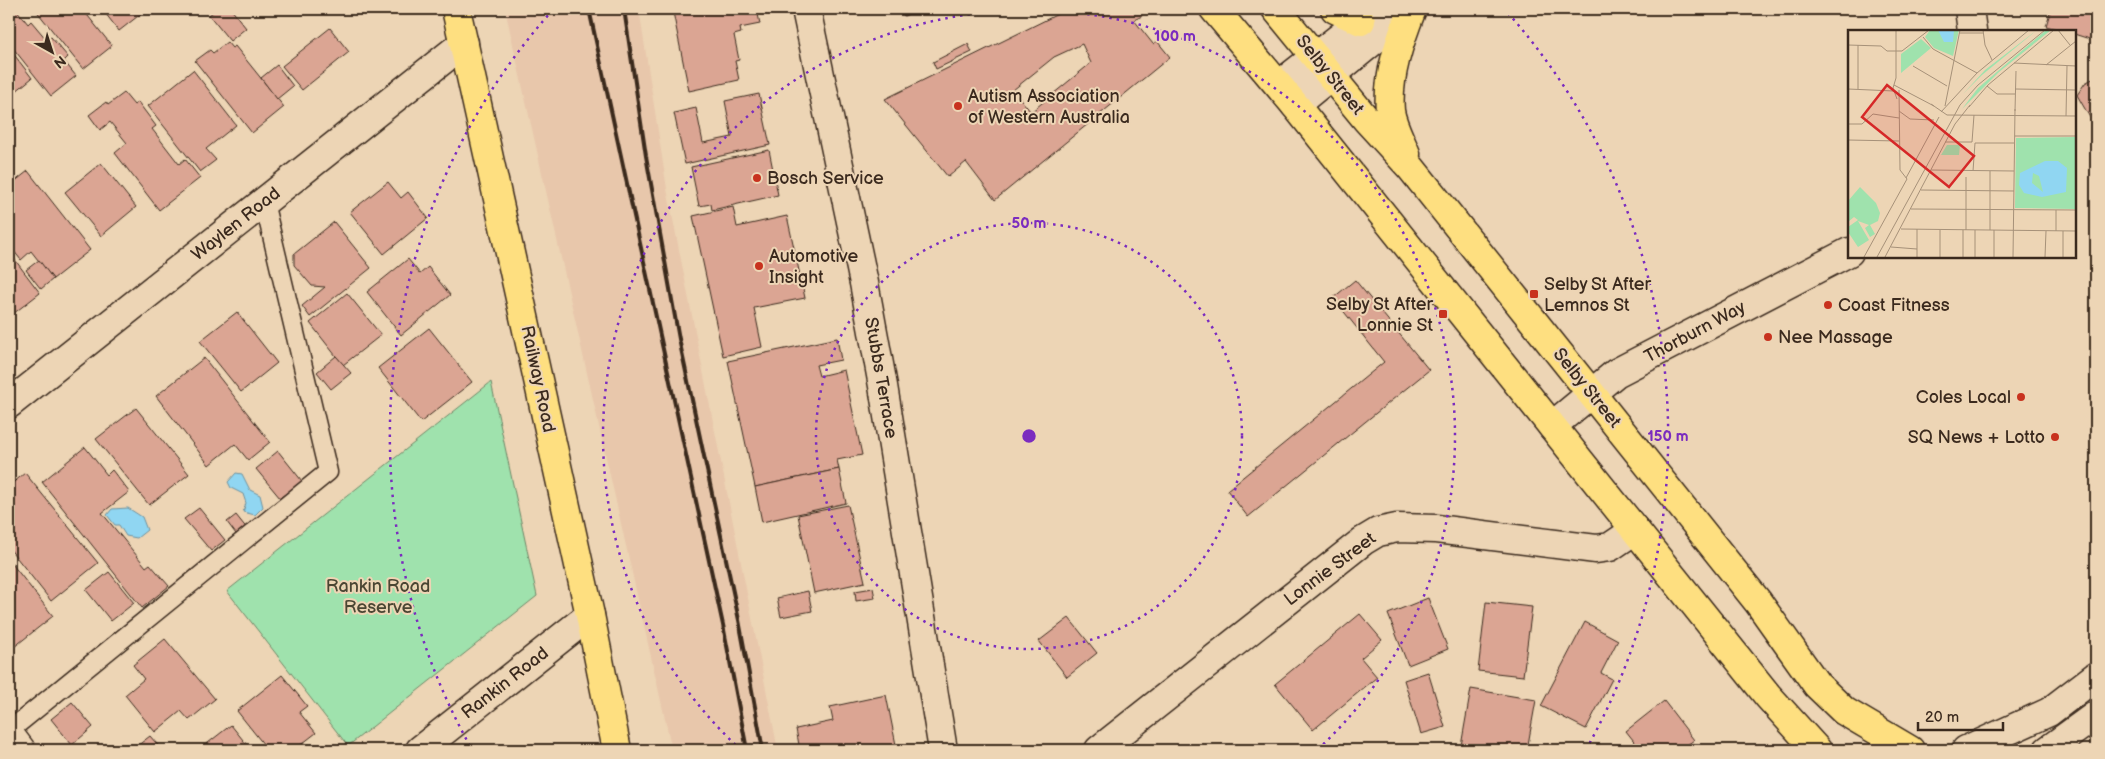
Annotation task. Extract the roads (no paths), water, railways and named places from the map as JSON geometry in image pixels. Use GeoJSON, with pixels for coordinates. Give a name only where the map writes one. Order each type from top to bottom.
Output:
{"type":"FeatureCollection","features":[{"type":"Feature","properties":{"kind":"main road","name":"Railway Road"},"geometry":{"type":"LineString","coordinates":[[456,9],[590,615],[617,750]]}},
{"type":"Feature","properties":{"kind":"main road"},"geometry":{"type":"LineString","coordinates":[[1214,9],[1287,95],[1768,696],[1817,750]]}},
{"type":"Feature","properties":{"kind":"main road","name":"Selby Street"},"geometry":{"type":"LineString","coordinates":[[1276,9],[1323,67],[1411,168],[1758,602],[1802,666],[1826,695],[1854,718],[1910,750]]}},
{"type":"Feature","properties":{"kind":"main road"},"geometry":{"type":"LineString","coordinates":[[1335,9],[1369,15]]}},
{"type":"Feature","properties":{"kind":"main road"},"geometry":{"type":"LineString","coordinates":[[1411,168],[1390,112],[1392,75],[1403,32],[1412,9]]}},
{"type":"Feature","properties":{"kind":"street","name":"Stubbs Terrace"},"geometry":{"type":"LineString","coordinates":[[806,9],[864,283],[883,386],[943,750]]}},
{"type":"Feature","properties":{"kind":"street"},"geometry":{"type":"LineString","coordinates":[[1287,95],[1323,67],[1412,9]]}},
{"type":"Feature","properties":{"kind":"street"},"geometry":{"type":"LineString","coordinates":[[1969,9],[1972,30]]}},
{"type":"Feature","properties":{"kind":"street"},"geometry":{"type":"LineString","coordinates":[[1323,67],[1369,15]]}},
{"type":"Feature","properties":{"kind":"street","name":"Waylen Road"},"geometry":{"type":"LineString","coordinates":[[9,404],[464,43]]}},
{"type":"Feature","properties":{"kind":"street","name":"Thorburn Way"},"geometry":{"type":"LineString","coordinates":[[1552,426],[1616,373],[1848,253]]}},
{"type":"Feature","properties":{"kind":"street","name":"Lonnie Street"},"geometry":{"type":"LineString","coordinates":[[1098,750],[1363,541],[1378,532],[1397,528],[1436,529],[1596,549],[1610,547],[1635,530]]}},
{"type":"Feature","properties":{"kind":"street","name":"Rankin Road"},"geometry":{"type":"LineString","coordinates":[[420,750],[590,615]]}},
{"type":"Feature","properties":{"kind":"street"},"geometry":{"type":"LineString","coordinates":[[1966,750],[2049,712],[2096,676]]}},
{"type":"Feature","properties":{"kind":"street"},"geometry":{"type":"LineString","coordinates":[[2048,750],[2096,715]]}},
{"type":"Feature","properties":{"kind":"street"},"geometry":{"type":"LineString","coordinates":[[9,733],[22,750]]}},
{"type":"Feature","properties":{"kind":"lane"},"geometry":{"type":"LineString","coordinates":[[9,733],[328,472],[264,202]]}},
{"type":"Feature","properties":{"kind":"water"},"geometry":{"type":"Polygon","coordinates":[[[236,473],[242,474],[250,490],[260,495],[263,507],[255,515],[243,512],[246,503],[243,494],[231,488],[228,482],[236,473]]]}},
{"type":"Feature","properties":{"kind":"water"},"geometry":{"type":"Polygon","coordinates":[[[128,508],[142,517],[147,530],[137,538],[126,536],[119,525],[115,525],[107,515],[112,509],[128,508]]]}},
{"type":"Feature","properties":{"kind":"railway"},"geometry":{"type":"LineString","coordinates":[[589,9],[723,625],[747,750]]}},
{"type":"Feature","properties":{"kind":"railway"},"geometry":{"type":"LineString","coordinates":[[624,9],[646,156],[679,339],[739,620],[763,750]]}},
{"type":"Feature","properties":{"kind":"place","name":"Autism Association of Western Australia"},"geometry":{"type":"Point","coordinates":[958,106]}},
{"type":"Feature","properties":{"kind":"place","name":"Bosch Service"},"geometry":{"type":"Point","coordinates":[757,178]}},
{"type":"Feature","properties":{"kind":"place","name":"Automotive Insight"},"geometry":{"type":"Point","coordinates":[759,266]}},
{"type":"Feature","properties":{"kind":"place","name":"Selby St After Lemnos St"},"geometry":{"type":"Point","coordinates":[1534,294]}},
{"type":"Feature","properties":{"kind":"place","name":"Coast Fitness"},"geometry":{"type":"Point","coordinates":[1828,305]}},
{"type":"Feature","properties":{"kind":"place","name":"Selby St After Lonnie St"},"geometry":{"type":"Point","coordinates":[1443,314]}},
{"type":"Feature","properties":{"kind":"place","name":"Nee Massage"},"geometry":{"type":"Point","coordinates":[1768,337]}},
{"type":"Feature","properties":{"kind":"place","name":"Coles Local"},"geometry":{"type":"Point","coordinates":[2021,397]}},
{"type":"Feature","properties":{"kind":"place","name":"SQ News + Lotto"},"geometry":{"type":"Point","coordinates":[2055,437]}},
{"type":"Feature","properties":{"kind":"park label","name":"Rankin Road Reserve"},"geometry":{"type":"Point","coordinates":[378,596]}}]}
